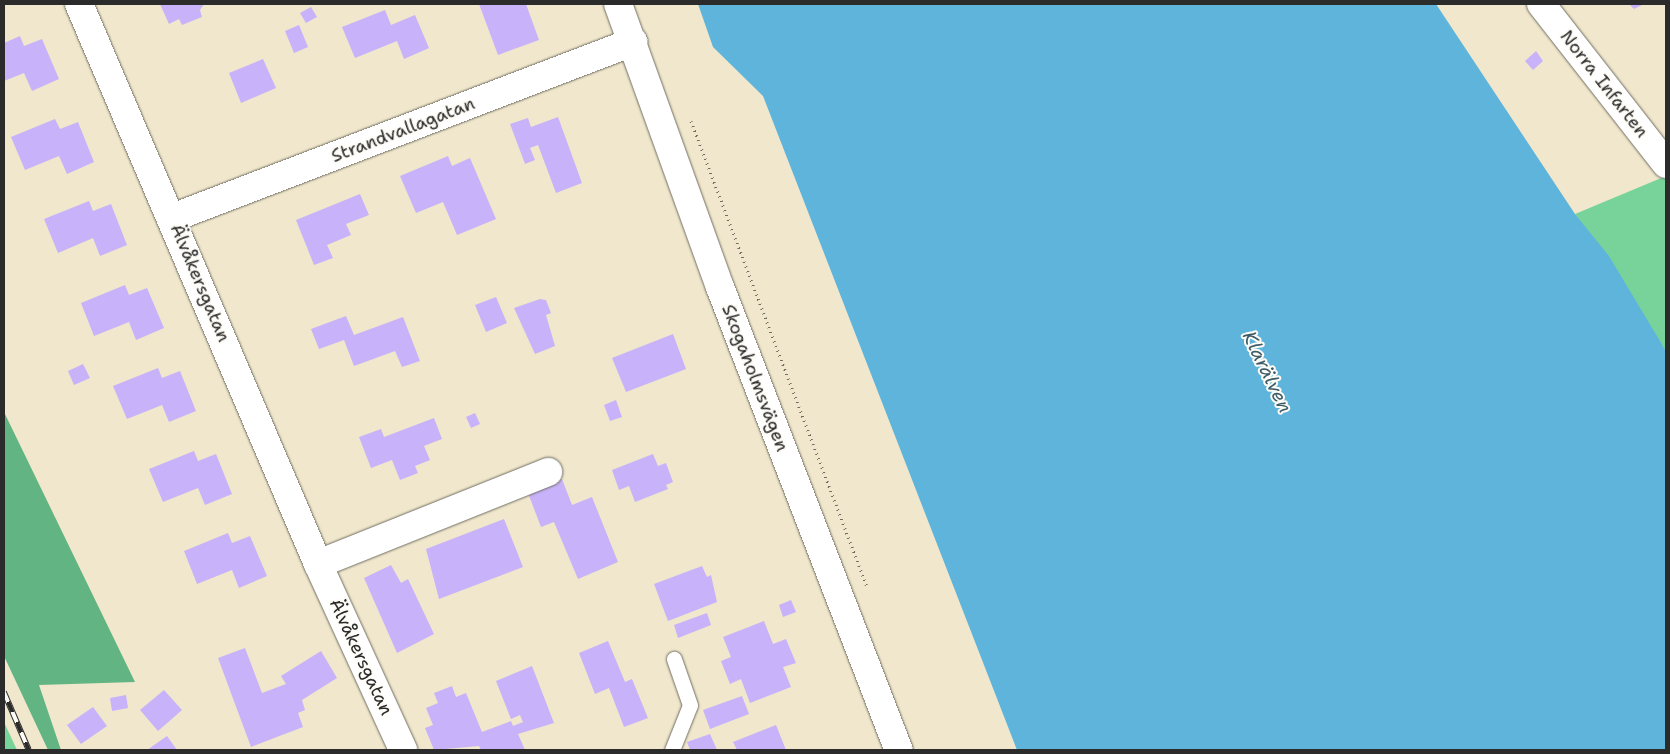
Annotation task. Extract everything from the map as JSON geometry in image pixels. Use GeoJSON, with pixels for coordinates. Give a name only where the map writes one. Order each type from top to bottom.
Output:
{"type":"FeatureCollection","features":[{"type":"Feature","properties":{"kind":"street","name":"Älvåkersgatan"},"geometry":{"type":"LineString","coordinates":[[80,4],[318,564],[404,750]]}},
{"type":"Feature","properties":{"kind":"street","name":"Skogaholmsvägen"},"geometry":{"type":"LineString","coordinates":[[618,4],[634,42],[720,287],[899,750]]}},
{"type":"Feature","properties":{"kind":"street","name":"Norra Infarten"},"geometry":{"type":"LineString","coordinates":[[1541,4],[1666,164]]}},
{"type":"Feature","properties":{"kind":"street","name":"Strandvallagatan"},"geometry":{"type":"LineString","coordinates":[[172,218],[634,42]]}},
{"type":"Feature","properties":{"kind":"street"},"geometry":{"type":"LineString","coordinates":[[318,564],[548,472]]}},
{"type":"Feature","properties":{"kind":"lane"},"geometry":{"type":"LineString","coordinates":[[672,750],[690,706],[674,659]]}},
{"type":"Feature","properties":{"kind":"path"},"geometry":{"type":"LineString","coordinates":[[689,116],[870,595]]}},
{"type":"Feature","properties":{"kind":"green space"},"geometry":{"type":"Polygon","coordinates":[[[1666,176],[1666,351],[1575,214],[1666,176]]]}},
{"type":"Feature","properties":{"kind":"green space"},"geometry":{"type":"Polygon","coordinates":[[[4,412],[135,682],[39,685],[61,750],[48,750],[4,656],[4,412]]]}},
{"type":"Feature","properties":{"kind":"green space"},"geometry":{"type":"Polygon","coordinates":[[[4,722],[17,750],[4,750],[4,722]]]}},
{"type":"Feature","properties":{"kind":"water","name":"Klarälven"},"geometry":{"type":"Polygon","coordinates":[[[698,4],[1436,4],[1575,214],[1609,256],[1666,351],[1666,750],[1017,750],[763,96],[713,47],[698,4]]]}},
{"type":"Feature","properties":{"kind":"building"},"geometry":{"type":"Polygon","coordinates":[[[160,4],[204,4],[200,10],[202,17],[182,25],[179,19],[169,24],[160,4]]]}},
{"type":"Feature","properties":{"kind":"building"},"geometry":{"type":"Polygon","coordinates":[[[479,4],[526,4],[539,40],[498,55],[479,4]]]}},
{"type":"Feature","properties":{"kind":"building"},"geometry":{"type":"Polygon","coordinates":[[[1629,4],[1644,4],[1634,9],[1629,4]]]}},
{"type":"Feature","properties":{"kind":"building"},"geometry":{"type":"Polygon","coordinates":[[[311,7],[317,17],[306,23],[300,13],[311,7]]]}},
{"type":"Feature","properties":{"kind":"building"},"geometry":{"type":"Polygon","coordinates":[[[385,10],[391,25],[415,15],[429,48],[404,59],[397,41],[355,58],[342,27],[385,10]]]}},
{"type":"Feature","properties":{"kind":"building"},"geometry":{"type":"Polygon","coordinates":[[[299,25],[308,47],[294,53],[285,31],[299,25]]]}},
{"type":"Feature","properties":{"kind":"building"},"geometry":{"type":"Polygon","coordinates":[[[20,36],[24,46],[42,39],[59,79],[32,91],[24,73],[4,81],[4,43],[20,36]]]}},
{"type":"Feature","properties":{"kind":"building"},"geometry":{"type":"Polygon","coordinates":[[[1536,51],[1543,61],[1533,70],[1525,61],[1536,51]]]}},
{"type":"Feature","properties":{"kind":"building"},"geometry":{"type":"Polygon","coordinates":[[[263,59],[276,88],[241,103],[229,73],[263,59]]]}},
{"type":"Feature","properties":{"kind":"building"},"geometry":{"type":"Polygon","coordinates":[[[558,117],[582,183],[556,193],[538,145],[530,148],[535,160],[525,164],[510,124],[528,118],[531,127],[558,117]]]}},
{"type":"Feature","properties":{"kind":"building"},"geometry":{"type":"Polygon","coordinates":[[[55,119],[60,129],[78,122],[94,162],[67,174],[59,156],[25,170],[11,137],[55,119]]]}},
{"type":"Feature","properties":{"kind":"building"},"geometry":{"type":"Polygon","coordinates":[[[448,156],[452,166],[470,158],[496,219],[457,235],[443,202],[416,213],[400,176],[448,156]]]}},
{"type":"Feature","properties":{"kind":"building"},"geometry":{"type":"Polygon","coordinates":[[[360,194],[369,215],[346,224],[351,235],[327,245],[333,258],[314,265],[296,220],[360,194]]]}},
{"type":"Feature","properties":{"kind":"building"},"geometry":{"type":"Polygon","coordinates":[[[89,201],[93,211],[111,204],[127,245],[100,256],[93,238],[58,253],[44,219],[89,201]]]}},
{"type":"Feature","properties":{"kind":"building"},"geometry":{"type":"Polygon","coordinates":[[[125,285],[129,295],[147,288],[164,328],[136,340],[129,322],[94,336],[81,303],[125,285]]]}},
{"type":"Feature","properties":{"kind":"building"},"geometry":{"type":"Polygon","coordinates":[[[496,297],[507,323],[486,332],[475,305],[496,297]]]}},
{"type":"Feature","properties":{"kind":"building"},"geometry":{"type":"Polygon","coordinates":[[[540,299],[546,300],[551,313],[546,315],[555,346],[535,354],[514,308],[540,299]]]}},
{"type":"Feature","properties":{"kind":"building"},"geometry":{"type":"Polygon","coordinates":[[[346,316],[354,335],[403,317],[420,361],[402,367],[395,351],[354,366],[344,340],[319,349],[311,329],[346,316]]]}},
{"type":"Feature","properties":{"kind":"building"},"geometry":{"type":"Polygon","coordinates":[[[673,334],[686,369],[626,392],[612,358],[673,334]]]}},
{"type":"Feature","properties":{"kind":"building"},"geometry":{"type":"Polygon","coordinates":[[[83,364],[90,378],[74,385],[68,371],[83,364]]]}},
{"type":"Feature","properties":{"kind":"building"},"geometry":{"type":"Polygon","coordinates":[[[158,368],[162,378],[180,371],[196,411],[169,422],[162,405],[127,419],[113,386],[158,368]]]}},
{"type":"Feature","properties":{"kind":"building"},"geometry":{"type":"Polygon","coordinates":[[[616,400],[622,417],[610,421],[604,405],[616,400]]]}},
{"type":"Feature","properties":{"kind":"building"},"geometry":{"type":"Polygon","coordinates":[[[475,413],[480,424],[471,428],[466,417],[475,413]]]}},
{"type":"Feature","properties":{"kind":"building"},"geometry":{"type":"Polygon","coordinates":[[[434,418],[442,439],[424,446],[430,460],[415,466],[418,473],[400,480],[392,460],[371,468],[359,437],[381,429],[384,437],[434,418]]]}},
{"type":"Feature","properties":{"kind":"building"},"geometry":{"type":"Polygon","coordinates":[[[194,451],[198,461],[216,454],[232,494],[205,505],[198,488],[163,502],[149,469],[194,451]]]}},
{"type":"Feature","properties":{"kind":"building"},"geometry":{"type":"Polygon","coordinates":[[[653,454],[658,466],[666,463],[673,482],[666,485],[668,489],[635,502],[629,486],[619,490],[612,470],[653,454]]]}},
{"type":"Feature","properties":{"kind":"building"},"geometry":{"type":"Polygon","coordinates":[[[562,479],[572,505],[592,497],[618,562],[578,579],[554,522],[541,527],[528,493],[562,479]]]}},
{"type":"Feature","properties":{"kind":"building"},"geometry":{"type":"Polygon","coordinates":[[[504,519],[523,567],[439,599],[426,549],[504,519]]]}},
{"type":"Feature","properties":{"kind":"building"},"geometry":{"type":"Polygon","coordinates":[[[228,533],[232,543],[250,536],[267,576],[239,588],[232,570],[197,584],[184,551],[228,533]]]}},
{"type":"Feature","properties":{"kind":"building"},"geometry":{"type":"Polygon","coordinates":[[[391,565],[401,583],[408,579],[434,634],[397,653],[364,578],[391,565]]]}},
{"type":"Feature","properties":{"kind":"building"},"geometry":{"type":"Polygon","coordinates":[[[702,566],[707,577],[711,575],[717,602],[668,621],[654,584],[702,566]]]}},
{"type":"Feature","properties":{"kind":"building"},"geometry":{"type":"Polygon","coordinates":[[[791,600],[796,612],[783,617],[779,605],[791,600]]]}},
{"type":"Feature","properties":{"kind":"building"},"geometry":{"type":"Polygon","coordinates":[[[707,613],[711,625],[678,638],[674,625],[707,613]]]}},
{"type":"Feature","properties":{"kind":"building"},"geometry":{"type":"Polygon","coordinates":[[[764,621],[773,644],[786,639],[796,663],[783,667],[791,687],[750,703],[741,679],[730,684],[721,661],[731,657],[723,637],[764,621]]]}},
{"type":"Feature","properties":{"kind":"building"},"geometry":{"type":"Polygon","coordinates":[[[608,641],[625,682],[632,679],[648,718],[624,727],[609,688],[595,694],[579,653],[608,641]]]}},
{"type":"Feature","properties":{"kind":"building"},"geometry":{"type":"Polygon","coordinates":[[[245,648],[262,693],[286,684],[281,676],[321,651],[337,678],[302,700],[305,710],[298,713],[303,727],[251,747],[218,658],[245,648]]]}},
{"type":"Feature","properties":{"kind":"building"},"geometry":{"type":"Polygon","coordinates":[[[532,666],[554,723],[518,734],[525,750],[481,750],[479,746],[434,750],[425,728],[433,725],[426,708],[438,703],[434,693],[452,686],[456,697],[466,693],[482,732],[511,721],[513,726],[523,722],[520,715],[511,719],[496,681],[532,666]]]}},
{"type":"Feature","properties":{"kind":"building"},"geometry":{"type":"Polygon","coordinates":[[[164,690],[182,710],[158,731],[140,710],[164,690]]]}},
{"type":"Feature","properties":{"kind":"building"},"geometry":{"type":"Polygon","coordinates":[[[126,695],[128,708],[112,711],[110,698],[126,695]]]}},
{"type":"Feature","properties":{"kind":"building"},"geometry":{"type":"Polygon","coordinates":[[[742,696],[749,714],[710,729],[703,710],[742,696]]]}},
{"type":"Feature","properties":{"kind":"building"},"geometry":{"type":"Polygon","coordinates":[[[93,707],[107,726],[81,744],[67,725],[93,707]]]}},
{"type":"Feature","properties":{"kind":"building"},"geometry":{"type":"Polygon","coordinates":[[[776,725],[786,750],[737,750],[733,742],[776,725]]]}},
{"type":"Feature","properties":{"kind":"building"},"geometry":{"type":"Polygon","coordinates":[[[710,734],[717,750],[690,750],[687,742],[710,734]]]}},
{"type":"Feature","properties":{"kind":"building"},"geometry":{"type":"Polygon","coordinates":[[[167,736],[177,750],[147,750],[167,736]]]}},
{"type":"Feature","properties":{"kind":"railway"},"geometry":{"type":"LineString","coordinates":[[4,692],[29,750]]}}]}
